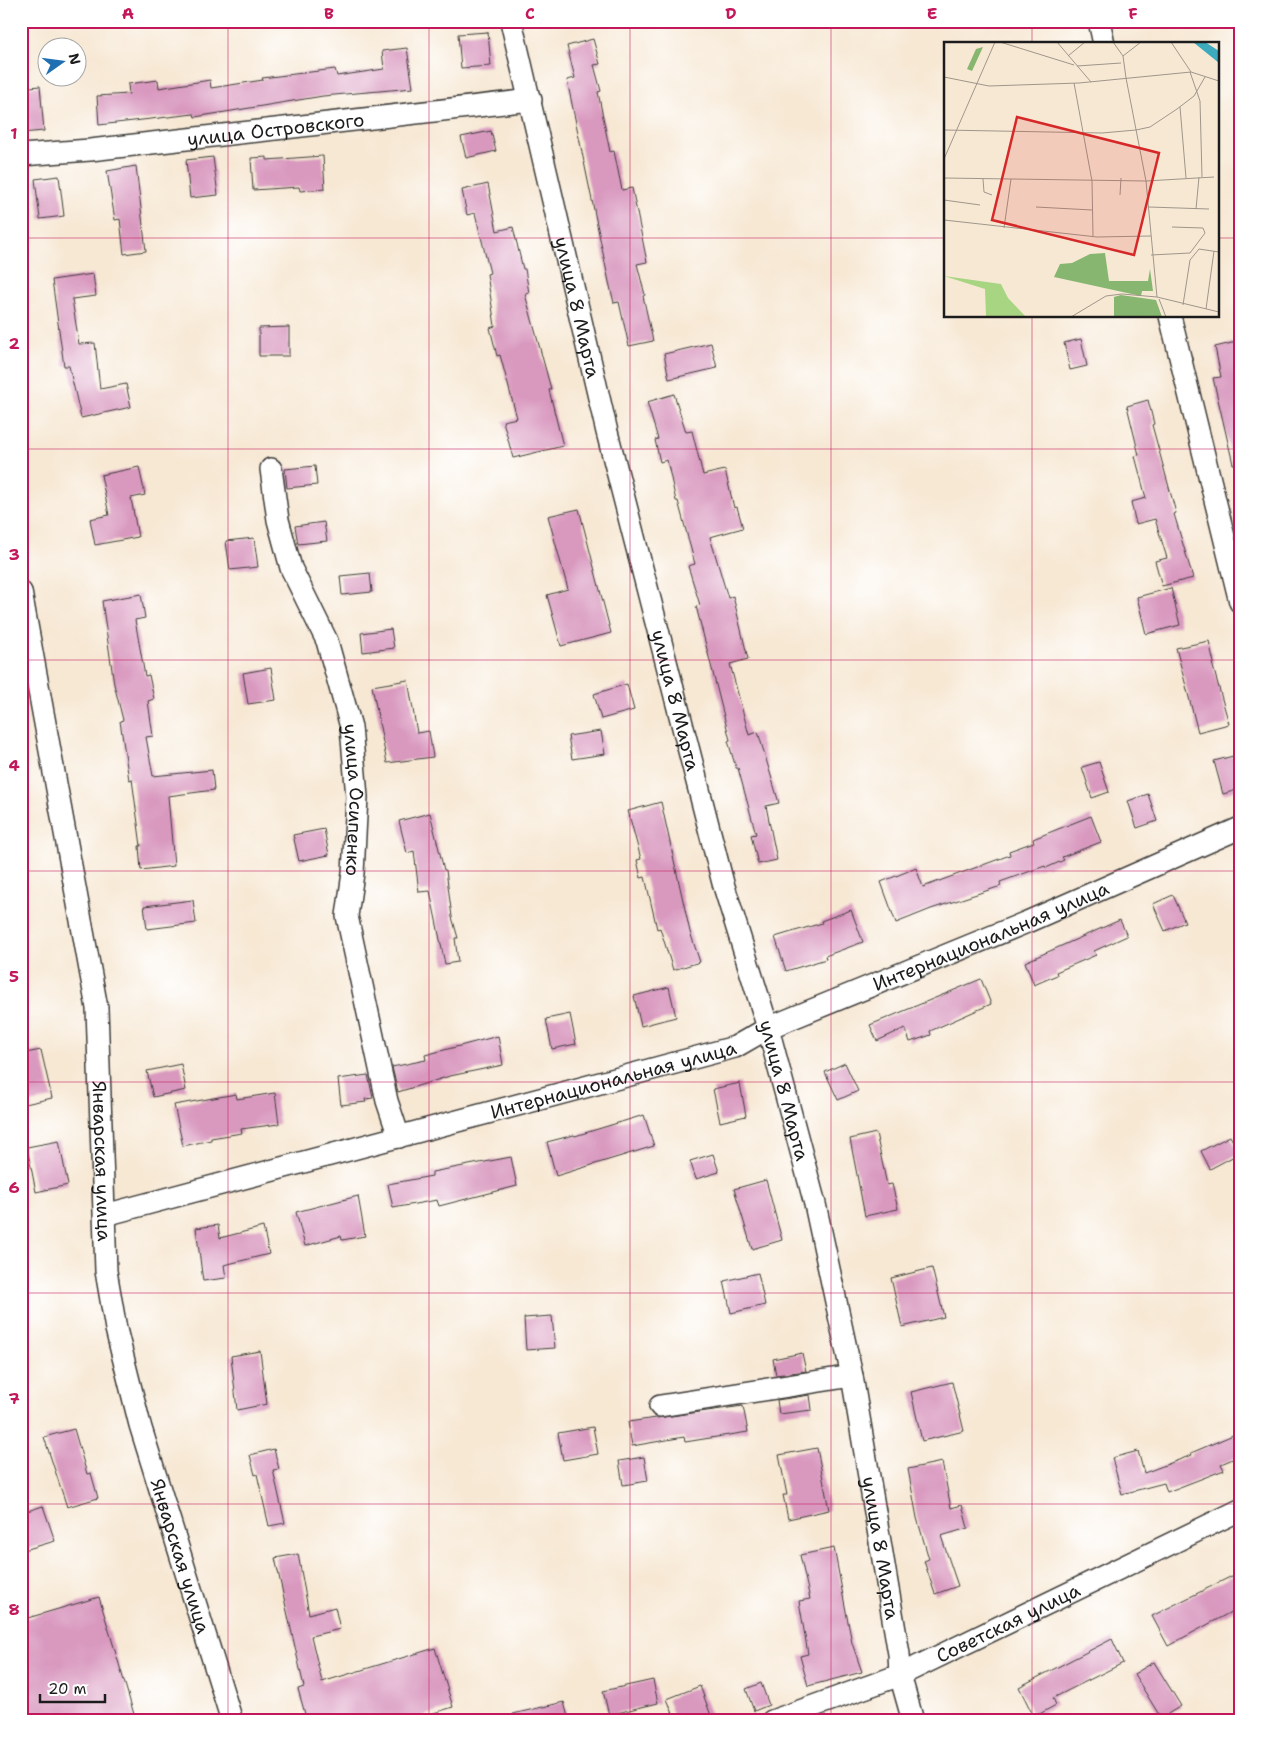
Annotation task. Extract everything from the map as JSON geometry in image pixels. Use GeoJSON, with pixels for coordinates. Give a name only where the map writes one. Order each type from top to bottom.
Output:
{"type":"FeatureCollection","features":[{"type":"Feature","properties":{"kind":"street","name":"улица 8 Марта"},"geometry":{"type":"LineString","coordinates":[[511,21],[610,442],[723,882],[768,1028],[815,1204],[852,1376],[899,1654],[900,1675],[912,1721]]}},
{"type":"Feature","properties":{"kind":"street"},"geometry":{"type":"LineString","coordinates":[[1098,21],[1103,42]]}},
{"type":"Feature","properties":{"kind":"street","name":"улица Островского"},"geometry":{"type":"LineString","coordinates":[[21,155],[90,150],[531,100]]}},
{"type":"Feature","properties":{"kind":"street"},"geometry":{"type":"LineString","coordinates":[[1170,318],[1240,602]]}},
{"type":"Feature","properties":{"kind":"street","name":"улица Осипенко"},"geometry":{"type":"LineString","coordinates":[[271,469],[278,520],[291,568],[327,641],[351,728],[357,797],[353,873],[347,916],[387,1101],[399,1137]]}},
{"type":"Feature","properties":{"kind":"street","name":"Январская улица"},"geometry":{"type":"LineString","coordinates":[[21,592],[97,1008],[106,1271],[116,1329],[140,1425],[232,1721]]}},
{"type":"Feature","properties":{"kind":"street","name":"Интернациональная улица"},"geometry":{"type":"LineString","coordinates":[[105,1215],[735,1047],[768,1028],[1027,922],[1240,828]]}},
{"type":"Feature","properties":{"kind":"street"},"geometry":{"type":"LineString","coordinates":[[660,1406],[852,1376]]}},
{"type":"Feature","properties":{"kind":"street","name":"Советская улица"},"geometry":{"type":"LineString","coordinates":[[772,1721],[900,1675],[1240,1510]]}},
{"type":"Feature","properties":{"kind":"building"},"geometry":{"type":"Polygon","coordinates":[[[488,32],[491,66],[461,68],[458,34],[488,32]]]}},
{"type":"Feature","properties":{"kind":"building"},"geometry":{"type":"Polygon","coordinates":[[[593,39],[600,64],[594,65],[601,91],[598,92],[610,152],[614,151],[622,190],[632,188],[647,262],[637,264],[645,295],[643,296],[653,341],[629,346],[619,302],[614,303],[609,282],[567,80],[575,78],[567,46],[593,39]]]}},
{"type":"Feature","properties":{"kind":"building"},"geometry":{"type":"Polygon","coordinates":[[[407,48],[413,88],[323,96],[195,117],[194,114],[99,125],[97,96],[129,94],[128,84],[158,80],[159,88],[210,80],[211,88],[263,80],[262,78],[335,69],[337,76],[384,69],[382,51],[407,48]]]}},
{"type":"Feature","properties":{"kind":"building"},"geometry":{"type":"Polygon","coordinates":[[[38,86],[40,88],[44,131],[21,133],[21,88],[38,86]]]}},
{"type":"Feature","properties":{"kind":"building"},"geometry":{"type":"Polygon","coordinates":[[[491,131],[496,151],[466,158],[461,137],[491,131]]]}},
{"type":"Feature","properties":{"kind":"building"},"geometry":{"type":"Polygon","coordinates":[[[323,156],[325,189],[300,191],[299,187],[253,190],[251,158],[267,157],[267,160],[323,156]]]}},
{"type":"Feature","properties":{"kind":"building"},"geometry":{"type":"Polygon","coordinates":[[[213,157],[218,195],[190,198],[186,160],[213,157]]]}},
{"type":"Feature","properties":{"kind":"building"},"geometry":{"type":"Polygon","coordinates":[[[136,166],[146,251],[124,254],[120,219],[115,220],[107,171],[136,166]]]}},
{"type":"Feature","properties":{"kind":"building"},"geometry":{"type":"Polygon","coordinates":[[[59,176],[64,216],[40,219],[35,179],[59,176]]]}},
{"type":"Feature","properties":{"kind":"building"},"geometry":{"type":"Polygon","coordinates":[[[488,184],[497,231],[513,227],[523,269],[525,269],[529,293],[525,294],[551,389],[549,390],[563,446],[513,458],[503,421],[517,418],[500,355],[497,356],[490,328],[495,326],[487,274],[490,273],[475,213],[467,215],[462,190],[488,184]]]}},
{"type":"Feature","properties":{"kind":"building"},"geometry":{"type":"Polygon","coordinates":[[[93,274],[96,296],[72,299],[79,344],[95,343],[100,389],[126,384],[131,407],[81,418],[69,366],[64,366],[52,280],[93,274]]]}},
{"type":"Feature","properties":{"kind":"building"},"geometry":{"type":"Polygon","coordinates":[[[289,327],[289,356],[259,356],[259,328],[289,327]]]}},
{"type":"Feature","properties":{"kind":"building"},"geometry":{"type":"Polygon","coordinates":[[[1081,339],[1087,366],[1070,370],[1064,343],[1081,339]]]}},
{"type":"Feature","properties":{"kind":"building"},"geometry":{"type":"Polygon","coordinates":[[[1240,341],[1240,464],[1233,464],[1213,378],[1221,377],[1215,347],[1240,341]]]}},
{"type":"Feature","properties":{"kind":"building"},"geometry":{"type":"Polygon","coordinates":[[[711,343],[717,368],[669,379],[664,354],[711,343]]]}},
{"type":"Feature","properties":{"kind":"building"},"geometry":{"type":"Polygon","coordinates":[[[674,394],[686,432],[692,431],[703,475],[725,470],[734,508],[737,507],[743,528],[710,537],[728,598],[733,596],[748,659],[730,664],[749,735],[758,732],[779,803],[766,806],[777,860],[758,864],[751,835],[756,834],[738,768],[736,768],[728,741],[730,740],[696,606],[700,605],[688,566],[695,564],[678,501],[676,501],[667,460],[660,462],[655,440],[658,439],[647,402],[674,394]]]}},
{"type":"Feature","properties":{"kind":"building"},"geometry":{"type":"Polygon","coordinates":[[[1148,400],[1154,424],[1152,425],[1176,513],[1174,514],[1193,578],[1162,586],[1155,561],[1167,558],[1155,519],[1136,524],[1131,502],[1146,498],[1135,456],[1139,455],[1127,406],[1148,400]]]}},
{"type":"Feature","properties":{"kind":"building"},"geometry":{"type":"Polygon","coordinates":[[[315,466],[317,485],[287,488],[285,469],[315,466]]]}},
{"type":"Feature","properties":{"kind":"building"},"geometry":{"type":"Polygon","coordinates":[[[139,467],[145,495],[131,498],[138,537],[95,545],[90,519],[109,515],[101,475],[139,467]]]}},
{"type":"Feature","properties":{"kind":"building"},"geometry":{"type":"Polygon","coordinates":[[[579,509],[611,633],[561,646],[547,595],[568,589],[548,516],[579,509]]]}},
{"type":"Feature","properties":{"kind":"building"},"geometry":{"type":"Polygon","coordinates":[[[324,522],[327,541],[298,544],[295,526],[324,522]]]}},
{"type":"Feature","properties":{"kind":"building"},"geometry":{"type":"Polygon","coordinates":[[[254,538],[258,567],[230,570],[226,541],[254,538]]]}},
{"type":"Feature","properties":{"kind":"building"},"geometry":{"type":"Polygon","coordinates":[[[370,573],[372,592],[342,595],[340,576],[370,573]]]}},
{"type":"Feature","properties":{"kind":"building"},"geometry":{"type":"Polygon","coordinates":[[[1171,588],[1180,625],[1146,634],[1137,597],[1171,588]]]}},
{"type":"Feature","properties":{"kind":"building"},"geometry":{"type":"Polygon","coordinates":[[[141,594],[145,618],[135,620],[145,676],[149,675],[154,699],[148,701],[153,736],[146,737],[153,776],[212,770],[214,790],[168,796],[174,866],[141,870],[139,846],[141,846],[132,779],[129,780],[120,721],[123,720],[114,684],[102,601],[141,594]]]}},
{"type":"Feature","properties":{"kind":"building"},"geometry":{"type":"Polygon","coordinates":[[[391,629],[394,648],[363,652],[361,633],[391,629]]]}},
{"type":"Feature","properties":{"kind":"building"},"geometry":{"type":"Polygon","coordinates":[[[1209,641],[1214,663],[1212,663],[1229,724],[1198,732],[1176,648],[1209,641]]]}},
{"type":"Feature","properties":{"kind":"building"},"geometry":{"type":"Polygon","coordinates":[[[271,668],[276,700],[248,704],[243,673],[271,668]]]}},
{"type":"Feature","properties":{"kind":"building"},"geometry":{"type":"Polygon","coordinates":[[[408,680],[417,733],[429,731],[433,757],[387,763],[372,686],[408,680]]]}},
{"type":"Feature","properties":{"kind":"building"},"geometry":{"type":"Polygon","coordinates":[[[627,684],[634,710],[601,719],[594,694],[627,684]]]}},
{"type":"Feature","properties":{"kind":"building"},"geometry":{"type":"Polygon","coordinates":[[[601,731],[605,754],[572,759],[568,736],[601,731]]]}},
{"type":"Feature","properties":{"kind":"building"},"geometry":{"type":"Polygon","coordinates":[[[1237,755],[1240,765],[1240,789],[1223,794],[1214,761],[1237,755]]]}},
{"type":"Feature","properties":{"kind":"building"},"geometry":{"type":"Polygon","coordinates":[[[1099,762],[1109,792],[1092,798],[1082,767],[1099,762]]]}},
{"type":"Feature","properties":{"kind":"building"},"geometry":{"type":"Polygon","coordinates":[[[1148,794],[1157,821],[1137,828],[1128,801],[1148,794]]]}},
{"type":"Feature","properties":{"kind":"building"},"geometry":{"type":"Polygon","coordinates":[[[661,802],[690,932],[700,962],[673,970],[660,928],[657,929],[645,877],[641,878],[637,860],[641,859],[628,811],[661,802]]]}},
{"type":"Feature","properties":{"kind":"building"},"geometry":{"type":"Polygon","coordinates":[[[430,813],[444,870],[446,870],[452,917],[458,938],[455,938],[458,962],[445,964],[430,891],[419,892],[414,851],[407,853],[399,821],[430,813]]]}},
{"type":"Feature","properties":{"kind":"building"},"geometry":{"type":"Polygon","coordinates":[[[1091,816],[1101,842],[1062,857],[1064,860],[1046,868],[1045,866],[1000,882],[1001,886],[931,909],[896,923],[881,882],[916,868],[923,887],[1010,855],[1009,851],[1034,842],[1033,839],[1091,816]]]}},
{"type":"Feature","properties":{"kind":"building"},"geometry":{"type":"Polygon","coordinates":[[[324,829],[329,855],[299,861],[293,835],[324,829]]]}},
{"type":"Feature","properties":{"kind":"building"},"geometry":{"type":"Polygon","coordinates":[[[1173,895],[1185,922],[1165,931],[1153,904],[1173,895]]]}},
{"type":"Feature","properties":{"kind":"building"},"geometry":{"type":"Polygon","coordinates":[[[193,900],[196,923],[147,929],[144,906],[193,900]]]}},
{"type":"Feature","properties":{"kind":"building"},"geometry":{"type":"Polygon","coordinates":[[[851,910],[863,942],[825,956],[826,959],[786,971],[775,937],[822,923],[821,921],[851,910]]]}},
{"type":"Feature","properties":{"kind":"building"},"geometry":{"type":"Polygon","coordinates":[[[1120,920],[1127,936],[1094,951],[1096,955],[1056,972],[1057,975],[1034,985],[1025,962],[1120,920]]]}},
{"type":"Feature","properties":{"kind":"building"},"geometry":{"type":"Polygon","coordinates":[[[981,979],[991,1004],[930,1031],[931,1035],[910,1042],[905,1028],[877,1041],[870,1025],[981,979]]]}},
{"type":"Feature","properties":{"kind":"building"},"geometry":{"type":"Polygon","coordinates":[[[669,987],[676,1017],[641,1026],[634,996],[669,987]]]}},
{"type":"Feature","properties":{"kind":"building"},"geometry":{"type":"Polygon","coordinates":[[[570,1014],[576,1044],[552,1049],[546,1019],[570,1014]]]}},
{"type":"Feature","properties":{"kind":"building"},"geometry":{"type":"Polygon","coordinates":[[[498,1036],[503,1065],[450,1076],[398,1092],[392,1067],[426,1060],[425,1055],[498,1036]]]}},
{"type":"Feature","properties":{"kind":"building"},"geometry":{"type":"Polygon","coordinates":[[[41,1050],[52,1098],[21,1105],[21,1054],[41,1050]]]}},
{"type":"Feature","properties":{"kind":"building"},"geometry":{"type":"Polygon","coordinates":[[[845,1063],[858,1091],[838,1100],[825,1072],[845,1063]]]}},
{"type":"Feature","properties":{"kind":"building"},"geometry":{"type":"Polygon","coordinates":[[[181,1064],[186,1090],[153,1097],[147,1071],[181,1064]]]}},
{"type":"Feature","properties":{"kind":"building"},"geometry":{"type":"Polygon","coordinates":[[[368,1075],[373,1098],[365,1099],[366,1102],[341,1105],[338,1079],[368,1075]]]}},
{"type":"Feature","properties":{"kind":"building"},"geometry":{"type":"Polygon","coordinates":[[[740,1083],[746,1116],[720,1122],[713,1089],[740,1083]]]}},
{"type":"Feature","properties":{"kind":"building"},"geometry":{"type":"Polygon","coordinates":[[[275,1093],[279,1124],[241,1129],[242,1133],[211,1138],[211,1140],[183,1146],[174,1105],[236,1094],[237,1099],[275,1093]]]}},
{"type":"Feature","properties":{"kind":"building"},"geometry":{"type":"Polygon","coordinates":[[[644,1115],[654,1146],[556,1176],[547,1142],[575,1136],[644,1115]]]}},
{"type":"Feature","properties":{"kind":"building"},"geometry":{"type":"Polygon","coordinates":[[[876,1133],[887,1185],[892,1184],[898,1209],[865,1216],[850,1139],[876,1133]]]}},
{"type":"Feature","properties":{"kind":"building"},"geometry":{"type":"Polygon","coordinates":[[[1230,1136],[1240,1153],[1210,1169],[1201,1151],[1230,1136]]]}},
{"type":"Feature","properties":{"kind":"building"},"geometry":{"type":"Polygon","coordinates":[[[59,1141],[68,1185],[36,1192],[27,1147],[59,1141]]]}},
{"type":"Feature","properties":{"kind":"building"},"geometry":{"type":"Polygon","coordinates":[[[713,1154],[719,1172],[696,1179],[690,1161],[713,1154]]]}},
{"type":"Feature","properties":{"kind":"building"},"geometry":{"type":"Polygon","coordinates":[[[511,1157],[517,1186],[439,1206],[437,1200],[393,1208],[388,1184],[432,1176],[432,1172],[511,1157]]]}},
{"type":"Feature","properties":{"kind":"building"},"geometry":{"type":"Polygon","coordinates":[[[766,1180],[782,1240],[752,1249],[734,1189],[766,1180]]]}},
{"type":"Feature","properties":{"kind":"building"},"geometry":{"type":"Polygon","coordinates":[[[358,1196],[365,1236],[342,1240],[341,1236],[305,1246],[296,1212],[358,1196]]]}},
{"type":"Feature","properties":{"kind":"building"},"geometry":{"type":"Polygon","coordinates":[[[218,1225],[220,1238],[263,1227],[269,1254],[224,1265],[226,1278],[203,1281],[196,1228],[218,1225]]]}},
{"type":"Feature","properties":{"kind":"building"},"geometry":{"type":"Polygon","coordinates":[[[932,1268],[944,1317],[902,1327],[891,1278],[932,1268]]]}},
{"type":"Feature","properties":{"kind":"building"},"geometry":{"type":"Polygon","coordinates":[[[758,1273],[765,1305],[731,1313],[724,1281],[758,1273]]]}},
{"type":"Feature","properties":{"kind":"building"},"geometry":{"type":"Polygon","coordinates":[[[552,1316],[555,1348],[526,1350],[524,1318],[552,1316]]]}},
{"type":"Feature","properties":{"kind":"building"},"geometry":{"type":"Polygon","coordinates":[[[260,1351],[267,1404],[237,1410],[231,1356],[260,1351]]]}},
{"type":"Feature","properties":{"kind":"building"},"geometry":{"type":"Polygon","coordinates":[[[802,1353],[806,1371],[776,1375],[773,1359],[802,1353]]]}},
{"type":"Feature","properties":{"kind":"building"},"geometry":{"type":"Polygon","coordinates":[[[952,1382],[964,1431],[922,1441],[911,1392],[952,1382]]]}},
{"type":"Feature","properties":{"kind":"building"},"geometry":{"type":"Polygon","coordinates":[[[810,1395],[812,1410],[779,1414],[777,1400],[810,1395]]]}},
{"type":"Feature","properties":{"kind":"building"},"geometry":{"type":"Polygon","coordinates":[[[743,1406],[748,1432],[685,1442],[684,1437],[632,1446],[628,1422],[743,1406]]]}},
{"type":"Feature","properties":{"kind":"building"},"geometry":{"type":"Polygon","coordinates":[[[593,1427],[598,1454],[563,1460],[558,1433],[593,1427]]]}},
{"type":"Feature","properties":{"kind":"building"},"geometry":{"type":"Polygon","coordinates":[[[74,1429],[87,1474],[91,1473],[98,1498],[67,1507],[44,1437],[74,1429]]]}},
{"type":"Feature","properties":{"kind":"building"},"geometry":{"type":"Polygon","coordinates":[[[1240,1432],[1240,1456],[1221,1464],[1224,1470],[1167,1492],[1164,1483],[1122,1494],[1112,1458],[1138,1451],[1144,1473],[1192,1455],[1191,1453],[1240,1432]]]}},
{"type":"Feature","properties":{"kind":"building"},"geometry":{"type":"Polygon","coordinates":[[[817,1448],[829,1510],[788,1519],[783,1495],[787,1495],[779,1455],[817,1448]]]}},
{"type":"Feature","properties":{"kind":"building"},"geometry":{"type":"Polygon","coordinates":[[[274,1449],[279,1469],[273,1470],[285,1523],[269,1526],[257,1474],[255,1475],[250,1455],[274,1449]]]}},
{"type":"Feature","properties":{"kind":"building"},"geometry":{"type":"Polygon","coordinates":[[[644,1457],[648,1481],[623,1485],[619,1461],[644,1457]]]}},
{"type":"Feature","properties":{"kind":"building"},"geometry":{"type":"Polygon","coordinates":[[[942,1462],[951,1508],[962,1505],[968,1528],[941,1536],[958,1586],[935,1594],[924,1561],[929,1559],[917,1518],[908,1469],[942,1462]]]}},
{"type":"Feature","properties":{"kind":"building"},"geometry":{"type":"Polygon","coordinates":[[[43,1506],[55,1541],[21,1551],[21,1513],[43,1506]]]}},
{"type":"Feature","properties":{"kind":"building"},"geometry":{"type":"Polygon","coordinates":[[[834,1548],[852,1643],[862,1672],[808,1686],[800,1656],[808,1654],[799,1601],[810,1599],[800,1555],[834,1548]]]}},
{"type":"Feature","properties":{"kind":"building"},"geometry":{"type":"Polygon","coordinates":[[[298,1554],[309,1614],[335,1607],[340,1629],[311,1636],[322,1682],[435,1648],[453,1707],[408,1721],[307,1721],[298,1689],[304,1687],[275,1558],[298,1554]]]}},
{"type":"Feature","properties":{"kind":"building"},"geometry":{"type":"Polygon","coordinates":[[[1240,1572],[1240,1607],[1168,1646],[1152,1616],[1240,1572]]]}},
{"type":"Feature","properties":{"kind":"building"},"geometry":{"type":"Polygon","coordinates":[[[99,1597],[136,1721],[21,1721],[21,1620],[99,1597]]]}},
{"type":"Feature","properties":{"kind":"building"},"geometry":{"type":"Polygon","coordinates":[[[1112,1639],[1123,1663],[1053,1698],[1056,1705],[1034,1717],[1019,1687],[1112,1639]]]}},
{"type":"Feature","properties":{"kind":"building"},"geometry":{"type":"Polygon","coordinates":[[[1154,1662],[1181,1706],[1161,1718],[1134,1674],[1154,1662]]]}},
{"type":"Feature","properties":{"kind":"building"},"geometry":{"type":"Polygon","coordinates":[[[653,1680],[658,1703],[609,1715],[603,1691],[653,1680]]]}},
{"type":"Feature","properties":{"kind":"building"},"geometry":{"type":"Polygon","coordinates":[[[761,1683],[769,1705],[754,1711],[746,1689],[761,1683]]]}},
{"type":"Feature","properties":{"kind":"building"},"geometry":{"type":"Polygon","coordinates":[[[700,1686],[713,1721],[676,1721],[667,1699],[700,1686]]]}},
{"type":"Feature","properties":{"kind":"building"},"geometry":{"type":"Polygon","coordinates":[[[564,1702],[569,1721],[514,1721],[513,1714],[564,1702]]]}}]}
